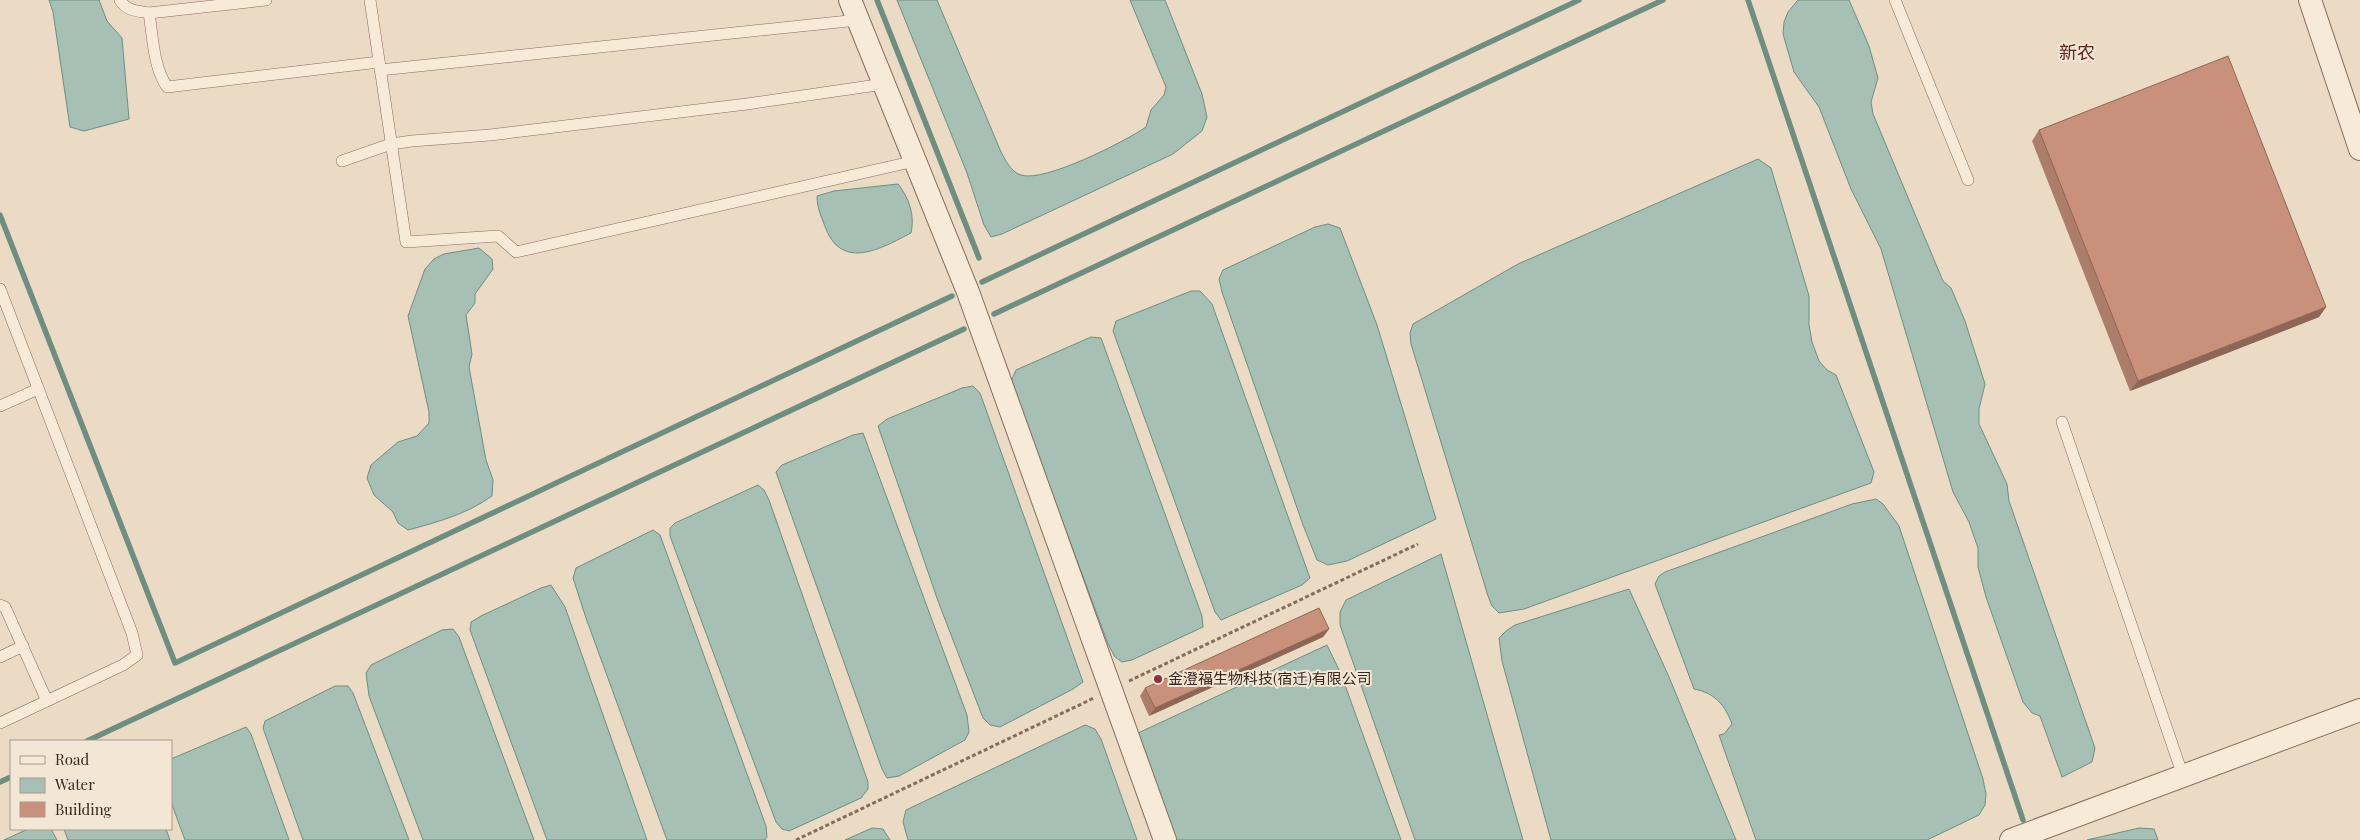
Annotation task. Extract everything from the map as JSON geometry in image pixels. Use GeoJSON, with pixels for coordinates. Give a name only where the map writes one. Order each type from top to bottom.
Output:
{"type":"FeatureCollection","features":[{"type":"Feature","properties":{"kind":"street"},"geometry":{"type":"LineString","coordinates":[[2310,0],[2355,119],[2360,149]]}},
{"type":"Feature","properties":{"kind":"street"},"geometry":{"type":"LineString","coordinates":[[854,10],[968,292],[1165,840]]}},
{"type":"Feature","properties":{"kind":"street"},"geometry":{"type":"LineString","coordinates":[[2011,840],[2360,710]]}},
{"type":"Feature","properties":{"kind":"lane"},"geometry":{"type":"LineString","coordinates":[[120,0],[122,4],[132,10],[149,13],[266,0]]}},
{"type":"Feature","properties":{"kind":"lane"},"geometry":{"type":"LineString","coordinates":[[370,0],[406,242],[498,236],[516,252],[915,161]]}},
{"type":"Feature","properties":{"kind":"lane"},"geometry":{"type":"LineString","coordinates":[[1895,0],[1968,180]]}},
{"type":"Feature","properties":{"kind":"lane"},"geometry":{"type":"LineString","coordinates":[[149,13],[158,66],[161,78],[167,87],[380,66],[854,10]]}},
{"type":"Feature","properties":{"kind":"lane"},"geometry":{"type":"LineString","coordinates":[[342,161],[391,144],[490,135],[747,104],[884,84]]}},
{"type":"Feature","properties":{"kind":"lane"},"geometry":{"type":"LineString","coordinates":[[0,289],[132,633],[137,655],[123,665],[0,723]]}},
{"type":"Feature","properties":{"kind":"lane"},"geometry":{"type":"LineString","coordinates":[[0,406],[38,389]]}},
{"type":"Feature","properties":{"kind":"lane"},"geometry":{"type":"LineString","coordinates":[[2062,422],[2183,776]]}},
{"type":"Feature","properties":{"kind":"lane"},"geometry":{"type":"LineString","coordinates":[[0,605],[5,607],[47,701]]}},
{"type":"Feature","properties":{"kind":"lane"},"geometry":{"type":"LineString","coordinates":[[0,658],[22,646]]}},
{"type":"Feature","properties":{"kind":"water"},"geometry":{"type":"Polygon","coordinates":[[[49,0],[99,0],[107,21],[122,38],[129,119],[84,131],[70,127],[53,12],[49,0]]]}},
{"type":"Feature","properties":{"kind":"water"},"geometry":{"type":"Polygon","coordinates":[[[897,0],[937,0],[1001,152],[1009,166],[1017,174],[1032,176],[1065,167],[1121,142],[1146,127],[1151,110],[1164,95],[1166,87],[1130,0],[1165,0],[1202,94],[1207,117],[1202,131],[1173,154],[1002,234],[991,237],[984,225],[967,173],[897,0]]]}},
{"type":"Feature","properties":{"kind":"water"},"geometry":{"type":"Polygon","coordinates":[[[1798,0],[1849,0],[1869,46],[1878,78],[1871,102],[1873,114],[1943,281],[1951,288],[1965,321],[1985,384],[1979,409],[1979,424],[2007,484],[2009,501],[2095,748],[2092,762],[2062,777],[2040,716],[2032,713],[2023,702],[1986,597],[1978,567],[1978,548],[1969,522],[1953,492],[1881,249],[1851,189],[1819,107],[1794,72],[1783,34],[1784,22],[1788,12],[1798,0]]]}},
{"type":"Feature","properties":{"kind":"water"},"geometry":{"type":"Polygon","coordinates":[[[1758,159],[1771,168],[1809,296],[1809,325],[1812,342],[1819,361],[1827,370],[1836,375],[1874,472],[1871,483],[1524,609],[1499,613],[1492,606],[1488,596],[1411,344],[1410,333],[1413,324],[1518,264],[1758,159]]]}},
{"type":"Feature","properties":{"kind":"water"},"geometry":{"type":"Polygon","coordinates":[[[898,184],[905,195],[912,213],[911,233],[888,245],[864,252],[853,253],[842,249],[833,242],[820,213],[817,196],[834,191],[898,184]]]}},
{"type":"Feature","properties":{"kind":"water"},"geometry":{"type":"Polygon","coordinates":[[[1328,224],[1340,228],[1377,325],[1436,519],[1347,561],[1328,565],[1317,560],[1303,525],[1219,279],[1223,270],[1315,227],[1328,224]]]}},
{"type":"Feature","properties":{"kind":"water"},"geometry":{"type":"Polygon","coordinates":[[[479,248],[492,259],[493,269],[475,294],[475,303],[466,315],[472,354],[469,367],[486,460],[493,480],[492,496],[462,513],[408,530],[398,523],[393,512],[374,495],[367,478],[371,465],[398,442],[417,436],[429,423],[429,412],[408,316],[425,269],[434,259],[444,254],[479,248]]]}},
{"type":"Feature","properties":{"kind":"water"},"geometry":{"type":"Polygon","coordinates":[[[1191,291],[1200,291],[1212,304],[1310,578],[1302,585],[1221,620],[1215,612],[1113,331],[1116,321],[1191,291]]]}},
{"type":"Feature","properties":{"kind":"water"},"geometry":{"type":"Polygon","coordinates":[[[1091,337],[1101,338],[1202,616],[1203,627],[1132,660],[1122,662],[1115,657],[1108,644],[1014,391],[1012,379],[1016,370],[1091,337]]]}},
{"type":"Feature","properties":{"kind":"water"},"geometry":{"type":"Polygon","coordinates":[[[973,386],[980,393],[1083,682],[1000,727],[990,725],[983,718],[938,601],[878,426],[887,419],[962,388],[973,386]]]}},
{"type":"Feature","properties":{"kind":"water"},"geometry":{"type":"Polygon","coordinates":[[[863,433],[967,715],[969,732],[965,740],[899,776],[887,778],[882,769],[776,472],[782,465],[853,435],[863,433]]]}},
{"type":"Feature","properties":{"kind":"water"},"geometry":{"type":"Polygon","coordinates":[[[758,485],[764,490],[769,500],[868,782],[868,789],[861,798],[789,831],[782,829],[776,822],[670,536],[670,528],[675,523],[758,485]]]}},
{"type":"Feature","properties":{"kind":"water"},"geometry":{"type":"Polygon","coordinates":[[[1876,499],[1883,504],[1899,526],[1983,779],[1986,794],[1985,805],[1979,815],[1927,840],[1756,840],[1719,735],[1724,734],[1732,724],[1726,711],[1718,701],[1708,693],[1694,689],[1655,584],[1659,576],[1665,572],[1852,504],[1876,499]]]}},
{"type":"Feature","properties":{"kind":"water"},"geometry":{"type":"Polygon","coordinates":[[[653,530],[660,535],[766,826],[767,837],[765,840],[667,840],[586,618],[573,578],[576,568],[653,530]]]}},
{"type":"Feature","properties":{"kind":"water"},"geometry":{"type":"Polygon","coordinates":[[[1441,554],[1523,840],[1415,840],[1340,625],[1340,612],[1346,600],[1441,554]]]}},
{"type":"Feature","properties":{"kind":"water"},"geometry":{"type":"Polygon","coordinates":[[[551,585],[565,607],[647,840],[547,840],[470,630],[471,622],[481,616],[551,585]]]}},
{"type":"Feature","properties":{"kind":"water"},"geometry":{"type":"Polygon","coordinates":[[[1629,589],[1669,677],[1736,840],[1551,840],[1502,661],[1499,638],[1515,625],[1629,589]]]}},
{"type":"Feature","properties":{"kind":"water"},"geometry":{"type":"Polygon","coordinates":[[[453,629],[459,637],[534,840],[423,840],[369,696],[366,673],[371,665],[442,630],[453,629]]]}},
{"type":"Feature","properties":{"kind":"water"},"geometry":{"type":"Polygon","coordinates":[[[1327,645],[1341,674],[1401,840],[1174,840],[1136,734],[1327,645]]]}},
{"type":"Feature","properties":{"kind":"water"},"geometry":{"type":"Polygon","coordinates":[[[335,686],[348,686],[353,693],[409,840],[303,840],[263,728],[265,721],[335,686]]]}},
{"type":"Feature","properties":{"kind":"water"},"geometry":{"type":"Polygon","coordinates":[[[1085,725],[1095,729],[1101,739],[1137,840],[908,840],[903,822],[906,810],[1085,725]]]}},
{"type":"Feature","properties":{"kind":"water"},"geometry":{"type":"Polygon","coordinates":[[[246,727],[251,734],[289,840],[185,840],[172,805],[172,759],[246,727]]]}},
{"type":"Feature","properties":{"kind":"water"},"geometry":{"type":"Polygon","coordinates":[[[872,828],[883,829],[890,840],[845,840],[872,828]]]}},
{"type":"Feature","properties":{"kind":"water"},"geometry":{"type":"Polygon","coordinates":[[[2139,828],[2154,829],[2158,840],[2087,840],[2139,828]]]}},
{"type":"Feature","properties":{"kind":"water"},"geometry":{"type":"Polygon","coordinates":[[[26,830],[52,830],[57,840],[4,840],[26,830]]]}},
{"type":"Feature","properties":{"kind":"water"},"geometry":{"type":"Polygon","coordinates":[[[64,830],[166,830],[170,840],[68,840],[64,830]]]}},
{"type":"Feature","properties":{"kind":"building"},"geometry":{"type":"Polygon","coordinates":[[[2228,56],[2326,307],[2138,381],[2039,130],[2228,56]]]}},
{"type":"Feature","properties":{"kind":"building"},"geometry":{"type":"Polygon","coordinates":[[[1319,608],[1329,629],[1155,708],[1145,688],[1319,608]]]}},
{"type":"Feature","properties":{"kind":"waterway"},"geometry":{"type":"LineString","coordinates":[[877,0],[979,258]]}},
{"type":"Feature","properties":{"kind":"waterway"},"geometry":{"type":"LineString","coordinates":[[982,282],[1579,0]]}},
{"type":"Feature","properties":{"kind":"waterway"},"geometry":{"type":"LineString","coordinates":[[994,314],[1663,0]]}},
{"type":"Feature","properties":{"kind":"waterway"},"geometry":{"type":"LineString","coordinates":[[1748,0],[2023,820]]}},
{"type":"Feature","properties":{"kind":"waterway"},"geometry":{"type":"LineString","coordinates":[[0,215],[175,663],[952,296]]}},
{"type":"Feature","properties":{"kind":"waterway"},"geometry":{"type":"LineString","coordinates":[[89,740],[964,329]]}},
{"type":"Feature","properties":{"kind":"waterway"},"geometry":{"type":"LineString","coordinates":[[0,782],[10,777]]}},
{"type":"Feature","properties":{"kind":"place","name":"金澄福生物科技(宿迁)有限公司"},"geometry":{"type":"Point","coordinates":[1158,679]}},
{"type":"Feature","properties":{"kind":"district","name":"新农"},"geometry":{"type":"Point","coordinates":[2077,53]}}]}
